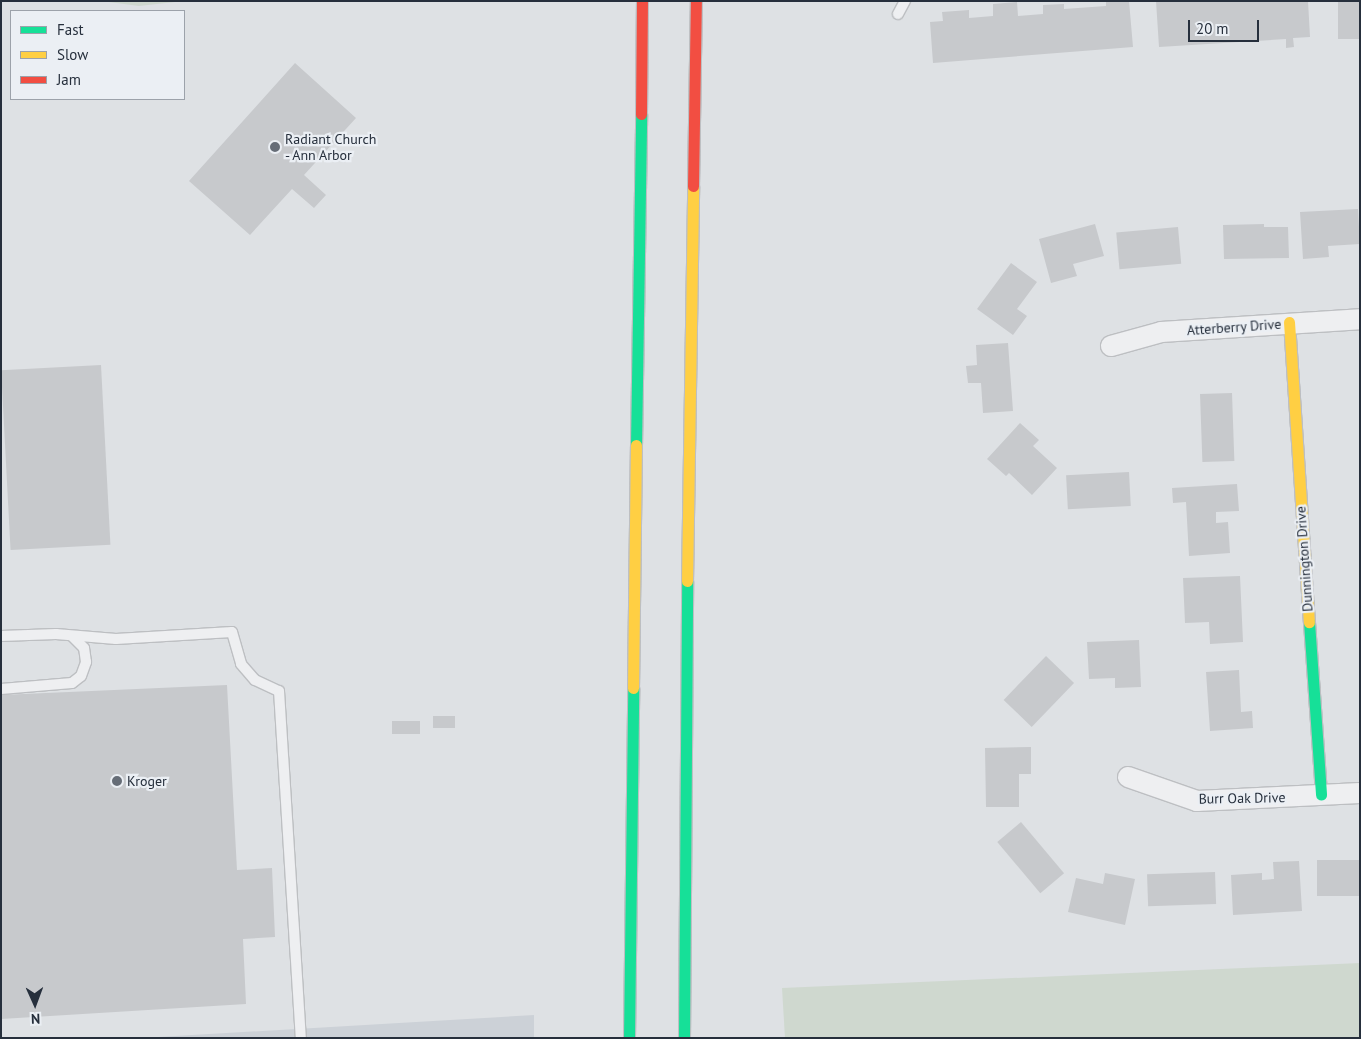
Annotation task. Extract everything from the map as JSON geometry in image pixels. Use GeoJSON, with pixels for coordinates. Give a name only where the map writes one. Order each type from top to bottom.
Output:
{"type":"FeatureCollection","features":[{"type":"Feature","properties":{"kind":"main road"},"geometry":{"type":"LineString","coordinates":[[629,1038],[642,1]]}},
{"type":"Feature","properties":{"kind":"main road"},"geometry":{"type":"LineString","coordinates":[[684,1038],[685,708],[696,1]]}},
{"type":"Feature","properties":{"kind":"main road","name":"Dunnington Drive"},"geometry":{"type":"LineString","coordinates":[[1288,322],[1321,795]]}},
{"type":"Feature","properties":{"kind":"street","name":"Atterberry Drive"},"geometry":{"type":"LineString","coordinates":[[1111,346],[1161,332],[1360,318]]}},
{"type":"Feature","properties":{"kind":"street","name":"Burr Oak Drive"},"geometry":{"type":"LineString","coordinates":[[1128,777],[1197,801],[1360,793]]}},
{"type":"Feature","properties":{"kind":"lane"},"geometry":{"type":"LineString","coordinates":[[898,14],[904,1]]}},
{"type":"Feature","properties":{"kind":"lane"},"geometry":{"type":"LineString","coordinates":[[1,636],[72,636],[116,639],[232,632],[241,664],[255,680],[279,691],[301,1038]]}},
{"type":"Feature","properties":{"kind":"lane"},"geometry":{"type":"LineString","coordinates":[[1,688],[72,683],[81,676],[86,662],[84,648],[72,636]]}},
{"type":"Feature","properties":{"kind":"shaded area"},"geometry":{"type":"Polygon","coordinates":[[[101,1],[184,1],[139,6],[101,1]]]}},
{"type":"Feature","properties":{"kind":"shaded area"},"geometry":{"type":"Polygon","coordinates":[[[1360,963],[1360,1038],[785,1038],[782,988],[1360,963]]]}},
{"type":"Feature","properties":{"kind":"shaded area"},"geometry":{"type":"Polygon","coordinates":[[[534,1015],[534,1038],[141,1038],[534,1015]]]}},
{"type":"Feature","properties":{"kind":"building"},"geometry":{"type":"Polygon","coordinates":[[[1106,1],[1129,1],[1133,47],[933,63],[930,22],[943,21],[942,12],[969,10],[969,18],[993,16],[993,4],[1017,2],[1018,16],[1043,14],[1043,5],[1064,4],[1064,9],[1106,6],[1106,1]]]}},
{"type":"Feature","properties":{"kind":"building"},"geometry":{"type":"Polygon","coordinates":[[[1156,1],[1308,1],[1310,37],[1293,38],[1294,47],[1286,48],[1286,39],[1159,47],[1156,1]]]}},
{"type":"Feature","properties":{"kind":"building"},"geometry":{"type":"Polygon","coordinates":[[[1338,1],[1360,1],[1360,39],[1338,39],[1338,1]]]}},
{"type":"Feature","properties":{"kind":"building","name":"Radiant Church - Ann Arbor"},"geometry":{"type":"Polygon","coordinates":[[[295,63],[356,118],[304,175],[326,195],[314,208],[292,189],[250,235],[189,181],[295,63]]]}},
{"type":"Feature","properties":{"kind":"building"},"geometry":{"type":"Polygon","coordinates":[[[1358,209],[1360,244],[1328,246],[1329,257],[1303,259],[1300,212],[1358,209]]]}},
{"type":"Feature","properties":{"kind":"building"},"geometry":{"type":"Polygon","coordinates":[[[1095,224],[1104,256],[1073,264],[1077,276],[1051,283],[1039,239],[1095,224]]]}},
{"type":"Feature","properties":{"kind":"building"},"geometry":{"type":"Polygon","coordinates":[[[1264,224],[1264,227],[1288,227],[1289,258],[1224,259],[1223,225],[1264,224]]]}},
{"type":"Feature","properties":{"kind":"building"},"geometry":{"type":"Polygon","coordinates":[[[1178,227],[1181,264],[1119,269],[1116,232],[1178,227]]]}},
{"type":"Feature","properties":{"kind":"building"},"geometry":{"type":"Polygon","coordinates":[[[1011,263],[1037,282],[1017,309],[1027,316],[1013,335],[977,309],[1011,263]]]}},
{"type":"Feature","properties":{"kind":"building"},"geometry":{"type":"Polygon","coordinates":[[[1008,343],[1013,411],[983,413],[981,383],[968,383],[966,366],[977,365],[976,345],[1008,343]]]}},
{"type":"Feature","properties":{"kind":"building"},"geometry":{"type":"Polygon","coordinates":[[[101,365],[110,545],[11,550],[1,370],[101,365]]]}},
{"type":"Feature","properties":{"kind":"building"},"geometry":{"type":"Polygon","coordinates":[[[1232,393],[1234,461],[1202,462],[1200,394],[1232,393]]]}},
{"type":"Feature","properties":{"kind":"building"},"geometry":{"type":"Polygon","coordinates":[[[1020,423],[1039,440],[1033,446],[1057,468],[1032,495],[1009,473],[1006,476],[987,459],[1020,423]]]}},
{"type":"Feature","properties":{"kind":"building"},"geometry":{"type":"Polygon","coordinates":[[[1129,472],[1131,506],[1068,509],[1066,475],[1129,472]]]}},
{"type":"Feature","properties":{"kind":"building"},"geometry":{"type":"Polygon","coordinates":[[[1237,484],[1239,511],[1216,512],[1216,523],[1228,522],[1230,553],[1189,556],[1186,502],[1173,503],[1172,488],[1237,484]]]}},
{"type":"Feature","properties":{"kind":"building"},"geometry":{"type":"Polygon","coordinates":[[[1240,576],[1243,642],[1210,644],[1209,622],[1185,623],[1183,578],[1240,576]]]}},
{"type":"Feature","properties":{"kind":"building"},"geometry":{"type":"Polygon","coordinates":[[[1139,640],[1141,687],[1115,688],[1115,678],[1089,679],[1087,642],[1139,640]]]}},
{"type":"Feature","properties":{"kind":"building"},"geometry":{"type":"Polygon","coordinates":[[[1046,656],[1074,683],[1032,727],[1004,700],[1046,656]]]}},
{"type":"Feature","properties":{"kind":"building"},"geometry":{"type":"Polygon","coordinates":[[[1239,670],[1241,712],[1252,711],[1253,728],[1210,731],[1206,672],[1239,670]]]}},
{"type":"Feature","properties":{"kind":"building","name":"Kroger"},"geometry":{"type":"Polygon","coordinates":[[[227,685],[237,870],[272,868],[275,937],[243,939],[246,1004],[1,1019],[1,695],[227,685]]]}},
{"type":"Feature","properties":{"kind":"building"},"geometry":{"type":"Polygon","coordinates":[[[433,716],[455,716],[455,728],[433,728],[433,716]]]}},
{"type":"Feature","properties":{"kind":"building"},"geometry":{"type":"Polygon","coordinates":[[[392,721],[420,721],[420,734],[392,734],[392,721]]]}},
{"type":"Feature","properties":{"kind":"building"},"geometry":{"type":"Polygon","coordinates":[[[1031,747],[1031,774],[1019,774],[1019,807],[986,807],[985,748],[1031,747]]]}},
{"type":"Feature","properties":{"kind":"building"},"geometry":{"type":"Polygon","coordinates":[[[1021,822],[1064,873],[1040,893],[997,842],[1021,822]]]}},
{"type":"Feature","properties":{"kind":"building"},"geometry":{"type":"Polygon","coordinates":[[[1317,860],[1360,860],[1360,896],[1317,896],[1317,860]]]}},
{"type":"Feature","properties":{"kind":"building"},"geometry":{"type":"Polygon","coordinates":[[[1299,861],[1302,911],[1233,915],[1231,875],[1262,873],[1262,880],[1274,879],[1273,862],[1299,861]]]}},
{"type":"Feature","properties":{"kind":"building"},"geometry":{"type":"Polygon","coordinates":[[[1215,872],[1216,904],[1148,906],[1147,874],[1215,872]]]}},
{"type":"Feature","properties":{"kind":"building"},"geometry":{"type":"Polygon","coordinates":[[[1105,873],[1135,879],[1125,925],[1068,912],[1076,878],[1103,884],[1105,873]]]}},
{"type":"Feature","properties":{"kind":"traffic: fast"},"geometry":{"type":"LineString","coordinates":[[636,445],[641,114]]}},
{"type":"Feature","properties":{"kind":"traffic: fast"},"geometry":{"type":"LineString","coordinates":[[684,1038],[687,581]]}},
{"type":"Feature","properties":{"kind":"traffic: fast"},"geometry":{"type":"LineString","coordinates":[[1309,622],[1321,795]]}},
{"type":"Feature","properties":{"kind":"traffic: fast"},"geometry":{"type":"LineString","coordinates":[[629,1038],[633,688]]}},
{"type":"Feature","properties":{"kind":"traffic: slow"},"geometry":{"type":"LineString","coordinates":[[687,581],[693,186]]}},
{"type":"Feature","properties":{"kind":"traffic: slow"},"geometry":{"type":"LineString","coordinates":[[1289,322],[1309,622]]}},
{"type":"Feature","properties":{"kind":"traffic: slow"},"geometry":{"type":"LineString","coordinates":[[633,688],[636,445]]}},
{"type":"Feature","properties":{"kind":"traffic: jam"},"geometry":{"type":"LineString","coordinates":[[641,114],[642,1]]}},
{"type":"Feature","properties":{"kind":"traffic: jam"},"geometry":{"type":"LineString","coordinates":[[693,186],[696,1]]}},
{"type":"Feature","properties":{"kind":"place","name":"Radiant Church - Ann Arbor"},"geometry":{"type":"Point","coordinates":[275,147]}},
{"type":"Feature","properties":{"kind":"place","name":"Kroger"},"geometry":{"type":"Point","coordinates":[117,781]}}]}
